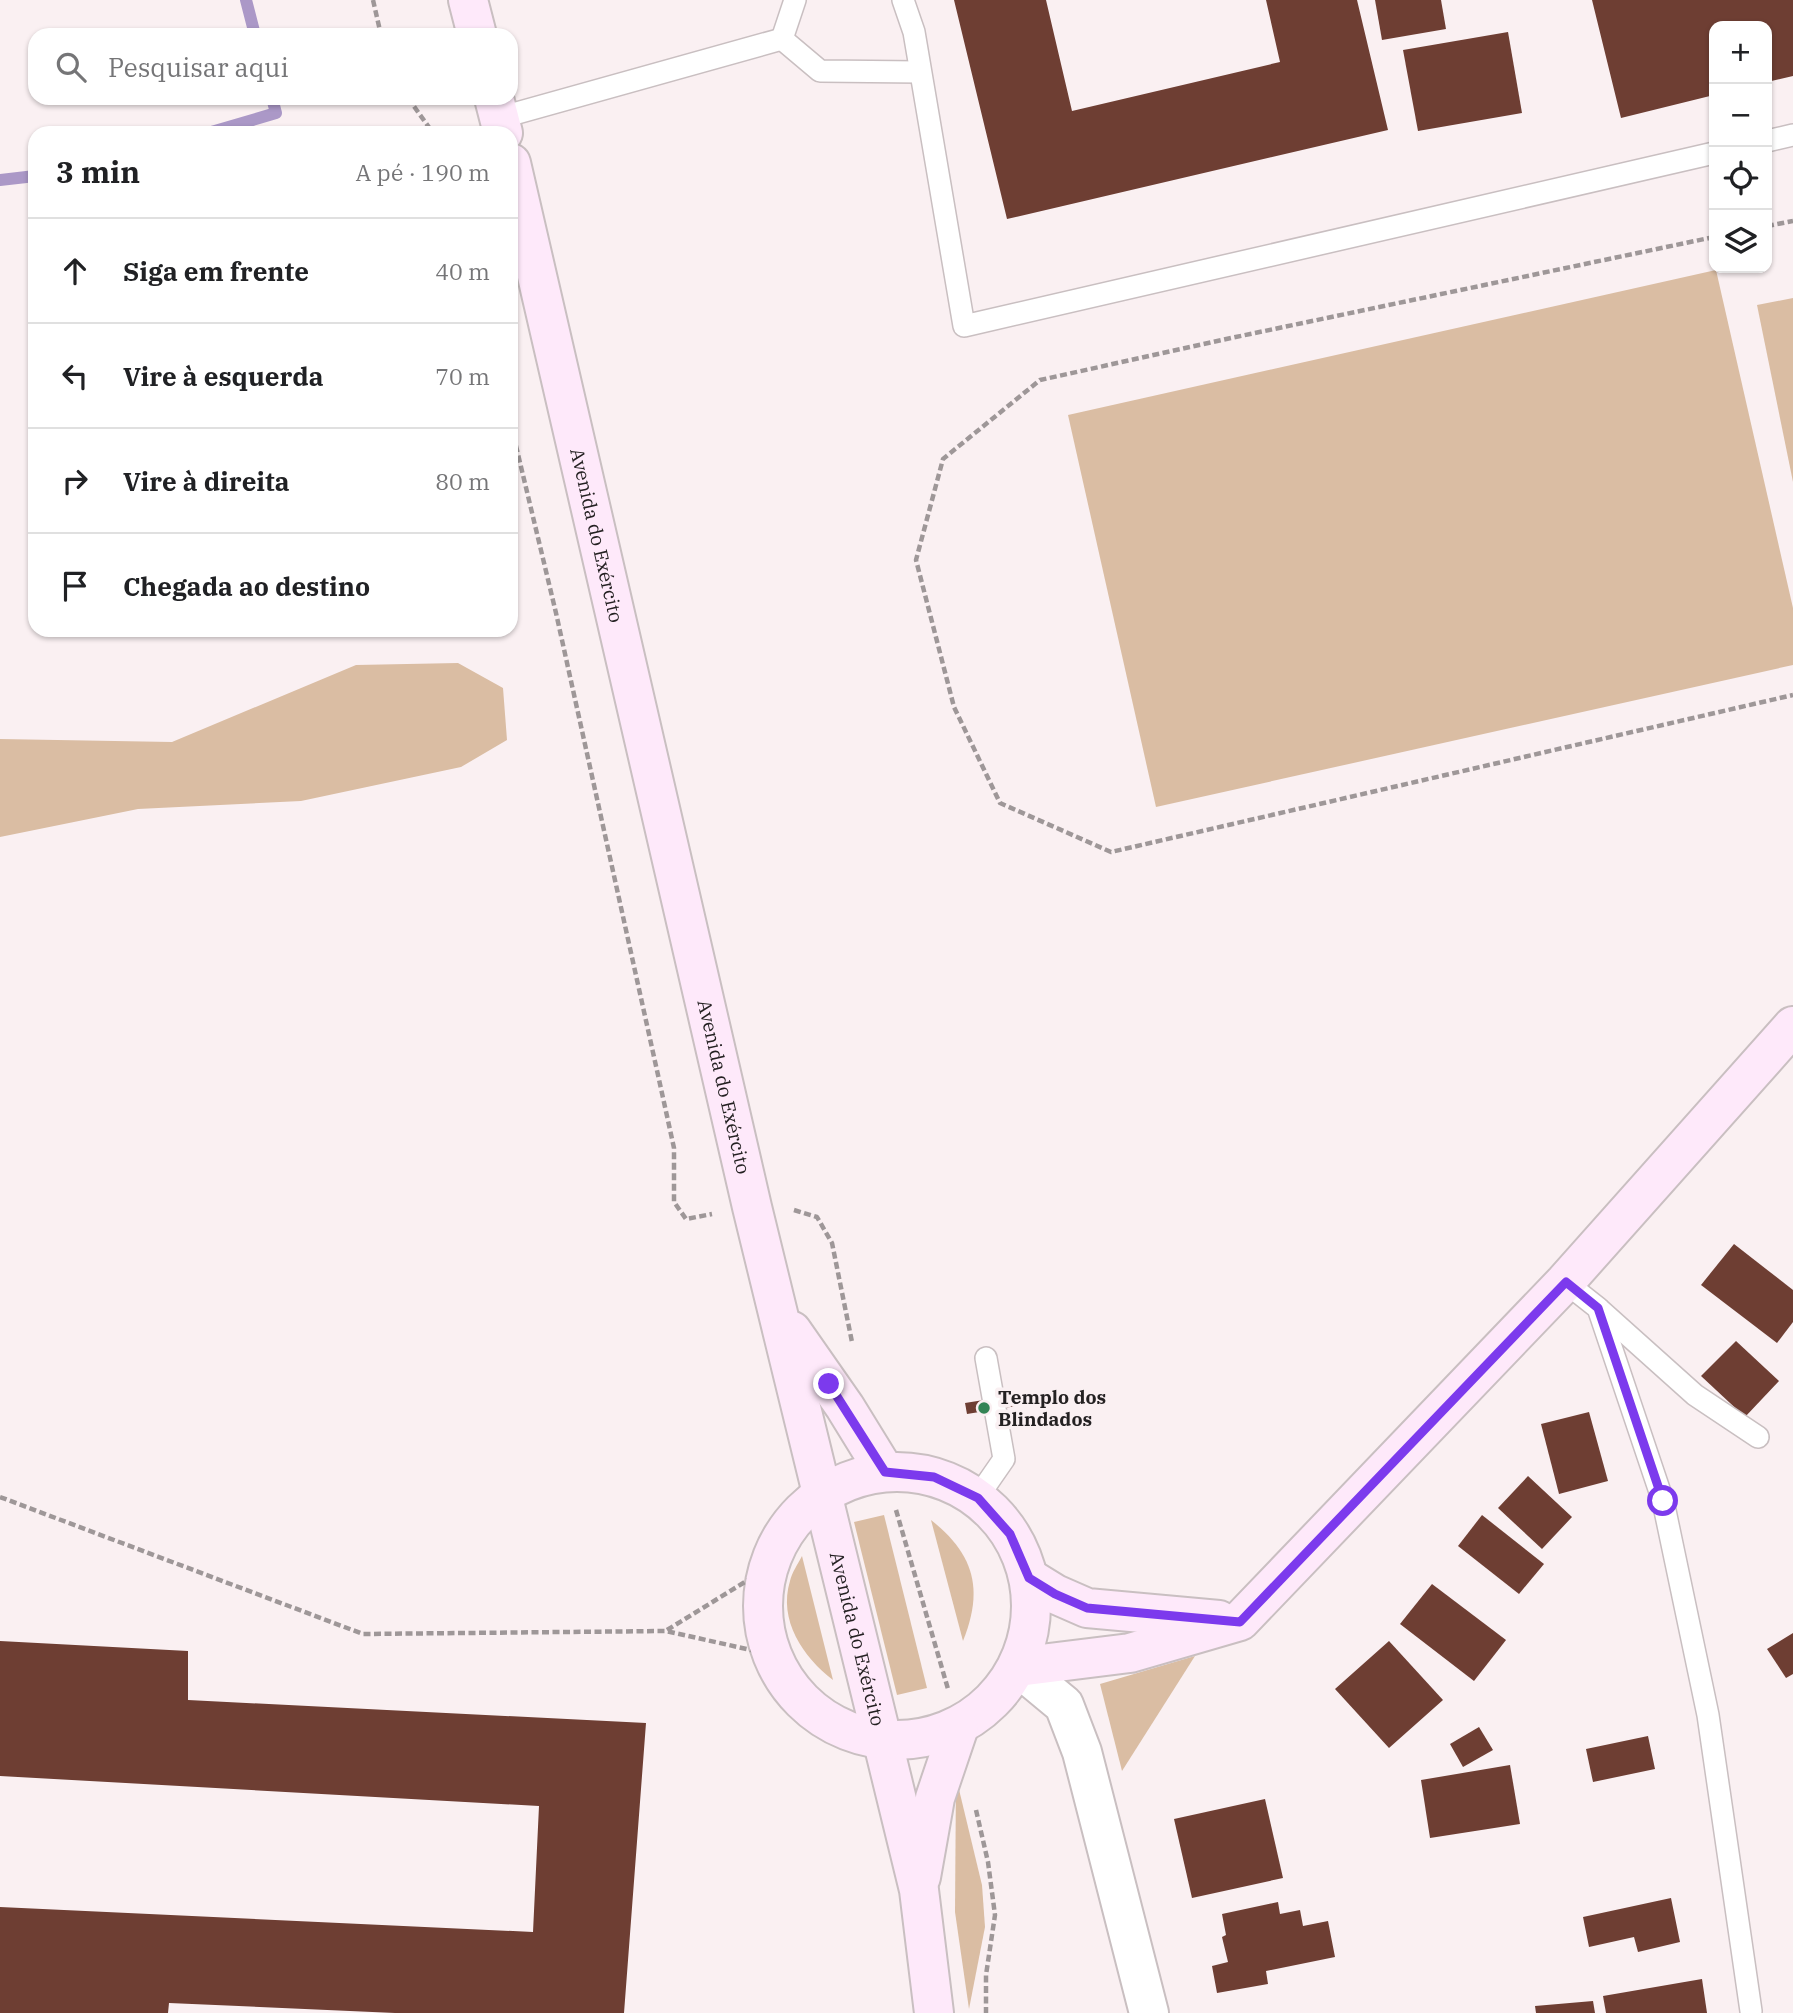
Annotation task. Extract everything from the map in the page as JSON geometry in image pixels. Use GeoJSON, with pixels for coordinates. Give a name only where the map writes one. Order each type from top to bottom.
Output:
{"type":"FeatureCollection","features":[{"type":"Feature","properties":{"kind":"street"},"geometry":{"type":"LineString","coordinates":[[468,0],[475,28]]}},
{"type":"Feature","properties":{"kind":"street","name":"Avenida do Exército"},"geometry":{"type":"LineString","coordinates":[[518,193],[743,1167],[919,1890],[934,2013]]}},
{"type":"Feature","properties":{"kind":"street"},"geometry":{"type":"LineString","coordinates":[[1018,1667],[1130,1653],[1240,1622],[1566,1282],[1793,1026]]}},
{"type":"Feature","properties":{"kind":"street"},"geometry":{"type":"LineString","coordinates":[[779,1314],[845,1407],[885,1472]]}},
{"type":"Feature","properties":{"kind":"street"},"geometry":{"type":"LineString","coordinates":[[885,1472],[934,1477],[978,1498],[1010,1534],[1029,1578],[1031,1624],[1018,1667],[993,1701],[959,1727],[915,1740],[845,1731],[818,1721],[769,1654],[761,1612],[766,1569],[788,1527],[822,1494],[852,1479],[885,1472]]}},
{"type":"Feature","properties":{"kind":"street"},"geometry":{"type":"LineString","coordinates":[[1029,1578],[1055,1594],[1087,1608],[1240,1622]]}},
{"type":"Feature","properties":{"kind":"street"},"geometry":{"type":"LineString","coordinates":[[1018,1667],[1064,1705],[1082,1752],[1149,2013]]}},
{"type":"Feature","properties":{"kind":"street"},"geometry":{"type":"LineString","coordinates":[[919,1890],[935,1798],[959,1727]]}},
{"type":"Feature","properties":{"kind":"lane"},"geometry":{"type":"LineString","coordinates":[[782,39],[795,0]]}},
{"type":"Feature","properties":{"kind":"lane"},"geometry":{"type":"LineString","coordinates":[[903,0],[914,32],[964,326],[1709,154]]}},
{"type":"Feature","properties":{"kind":"lane"},"geometry":{"type":"LineString","coordinates":[[782,39],[820,71],[920,72]]}},
{"type":"Feature","properties":{"kind":"lane"},"geometry":{"type":"LineString","coordinates":[[499,116],[782,39]]}},
{"type":"Feature","properties":{"kind":"lane"},"geometry":{"type":"LineString","coordinates":[[1772,140],[1793,135]]}},
{"type":"Feature","properties":{"kind":"lane"},"geometry":{"type":"LineString","coordinates":[[1566,1282],[1695,1395],[1758,1437]]}},
{"type":"Feature","properties":{"kind":"lane"},"geometry":{"type":"LineString","coordinates":[[1598,1308],[1663,1501],[1708,1715],[1751,2011]]}},
{"type":"Feature","properties":{"kind":"lane"},"geometry":{"type":"LineString","coordinates":[[978,1498],[1004,1459],[986,1358]]}},
{"type":"Feature","properties":{"kind":"path"},"geometry":{"type":"LineString","coordinates":[[373,0],[379,28]]}},
{"type":"Feature","properties":{"kind":"path"},"geometry":{"type":"LineString","coordinates":[[413,105],[428,126]]}},
{"type":"Feature","properties":{"kind":"path"},"geometry":{"type":"LineString","coordinates":[[1772,225],[1793,220]]}},
{"type":"Feature","properties":{"kind":"path"},"geometry":{"type":"LineString","coordinates":[[1709,238],[1040,380],[943,459],[916,560],[954,707],[1000,803],[1111,852],[1793,695]]}},
{"type":"Feature","properties":{"kind":"path"},"geometry":{"type":"LineString","coordinates":[[0,1497],[363,1634],[666,1631],[769,1654]]}},
{"type":"Feature","properties":{"kind":"path"},"geometry":{"type":"LineString","coordinates":[[666,1631],[766,1569]]}},
{"type":"Feature","properties":{"kind":"shaded area"},"geometry":{"type":"Polygon","coordinates":[[[1709,272],[1717,273],[1793,608],[1793,665],[1156,807],[1068,415],[1709,272]]]}},
{"type":"Feature","properties":{"kind":"shaded area"},"geometry":{"type":"Polygon","coordinates":[[[1793,298],[1793,482],[1757,305],[1793,298]]]}},
{"type":"Feature","properties":{"kind":"shaded area"},"geometry":{"type":"Polygon","coordinates":[[[458,663],[503,688],[507,740],[461,767],[301,801],[138,809],[0,837],[0,739],[172,742],[356,665],[458,663]]]}},
{"type":"Feature","properties":{"kind":"shaded area"},"geometry":{"type":"Polygon","coordinates":[[[884,1515],[927,1688],[897,1695],[854,1522],[884,1515]]]}},
{"type":"Feature","properties":{"kind":"shaded area"},"geometry":{"type":"Polygon","coordinates":[[[931,1520],[957,1546],[971,1574],[973,1605],[963,1641],[931,1520]]]}},
{"type":"Feature","properties":{"kind":"shaded area"},"geometry":{"type":"Polygon","coordinates":[[[802,1556],[833,1680],[803,1649],[790,1623],[787,1596],[791,1578],[802,1556]]]}},
{"type":"Feature","properties":{"kind":"shaded area"},"geometry":{"type":"Polygon","coordinates":[[[1195,1656],[1122,1771],[1100,1684],[1195,1656]]]}},
{"type":"Feature","properties":{"kind":"shaded area"},"geometry":{"type":"Polygon","coordinates":[[[956,1777],[982,1885],[985,1927],[969,2009],[955,1912],[956,1777]]]}},
{"type":"Feature","properties":{"kind":"building"},"geometry":{"type":"Polygon","coordinates":[[[954,0],[1046,0],[1072,111],[1280,62],[1266,0],[1357,0],[1388,130],[1007,219],[954,0]]]}},
{"type":"Feature","properties":{"kind":"building"},"geometry":{"type":"Polygon","coordinates":[[[1375,0],[1441,0],[1446,29],[1382,40],[1375,0]]]}},
{"type":"Feature","properties":{"kind":"building"},"geometry":{"type":"Polygon","coordinates":[[[1592,0],[1793,0],[1793,76],[1772,81],[1772,21],[1709,21],[1709,96],[1621,118],[1592,0]]]}},
{"type":"Feature","properties":{"kind":"building"},"geometry":{"type":"Polygon","coordinates":[[[1508,32],[1522,113],[1418,131],[1403,50],[1508,32]]]}},
{"type":"Feature","properties":{"kind":"building"},"geometry":{"type":"Polygon","coordinates":[[[1734,1244],[1793,1290],[1793,1322],[1777,1343],[1701,1285],[1734,1244]]]}},
{"type":"Feature","properties":{"kind":"building"},"geometry":{"type":"Polygon","coordinates":[[[1736,1341],[1779,1381],[1745,1417],[1701,1376],[1736,1341]]]}},
{"type":"Feature","properties":{"kind":"building","name":"Templo dos Blindados"},"geometry":{"type":"Polygon","coordinates":[[[1034,1392],[1036,1403],[967,1414],[965,1403],[1034,1392]]]}},
{"type":"Feature","properties":{"kind":"building"},"geometry":{"type":"Polygon","coordinates":[[[1589,1412],[1608,1481],[1559,1494],[1541,1424],[1589,1412]]]}},
{"type":"Feature","properties":{"kind":"building"},"geometry":{"type":"Polygon","coordinates":[[[1528,1476],[1572,1517],[1542,1549],[1498,1508],[1528,1476]]]}},
{"type":"Feature","properties":{"kind":"building"},"geometry":{"type":"Polygon","coordinates":[[[1482,1515],[1544,1564],[1519,1594],[1458,1546],[1482,1515]]]}},
{"type":"Feature","properties":{"kind":"building"},"geometry":{"type":"Polygon","coordinates":[[[1432,1584],[1506,1640],[1474,1681],[1400,1624],[1432,1584]]]}},
{"type":"Feature","properties":{"kind":"building"},"geometry":{"type":"Polygon","coordinates":[[[1793,1633],[1793,1674],[1786,1678],[1767,1649],[1793,1633]]]}},
{"type":"Feature","properties":{"kind":"building"},"geometry":{"type":"Polygon","coordinates":[[[0,1641],[188,1651],[188,1700],[646,1723],[624,2013],[395,2013],[169,2003],[168,2013],[0,2013],[0,1907],[533,1932],[539,1806],[0,1776],[0,1641]]]}},
{"type":"Feature","properties":{"kind":"building"},"geometry":{"type":"Polygon","coordinates":[[[1389,1641],[1443,1700],[1389,1748],[1335,1689],[1389,1641]]]}},
{"type":"Feature","properties":{"kind":"building"},"geometry":{"type":"Polygon","coordinates":[[[1479,1727],[1493,1750],[1463,1767],[1450,1744],[1479,1727]]]}},
{"type":"Feature","properties":{"kind":"building"},"geometry":{"type":"Polygon","coordinates":[[[1648,1736],[1655,1769],[1593,1782],[1586,1749],[1648,1736]]]}},
{"type":"Feature","properties":{"kind":"building"},"geometry":{"type":"Polygon","coordinates":[[[1510,1765],[1520,1824],[1430,1838],[1421,1780],[1510,1765]]]}},
{"type":"Feature","properties":{"kind":"building"},"geometry":{"type":"Polygon","coordinates":[[[1265,1799],[1283,1878],[1192,1898],[1174,1819],[1265,1799]]]}},
{"type":"Feature","properties":{"kind":"building"},"geometry":{"type":"Polygon","coordinates":[[[1671,1898],[1680,1942],[1638,1952],[1634,1937],[1589,1947],[1583,1917],[1671,1898]]]}},
{"type":"Feature","properties":{"kind":"building"},"geometry":{"type":"Polygon","coordinates":[[[1278,1902],[1280,1914],[1300,1910],[1303,1926],[1328,1921],[1335,1957],[1266,1971],[1268,1984],[1217,1993],[1212,1966],[1228,1962],[1222,1937],[1226,1935],[1222,1914],[1278,1902]]]}},
{"type":"Feature","properties":{"kind":"building"},"geometry":{"type":"Polygon","coordinates":[[[1702,1979],[1707,2013],[1606,2013],[1603,1996],[1702,1979]]]}},
{"type":"Feature","properties":{"kind":"building"},"geometry":{"type":"Polygon","coordinates":[[[1593,2001],[1595,2013],[1536,2013],[1535,2006],[1593,2001]]]}},
{"type":"Feature","properties":{"kind":"waterway"},"geometry":{"type":"LineString","coordinates":[[246,0],[253,28]]}},
{"type":"Feature","properties":{"kind":"waterway"},"geometry":{"type":"LineString","coordinates":[[232,126],[276,113],[274,105]]}},
{"type":"Feature","properties":{"kind":"waterway"},"geometry":{"type":"LineString","coordinates":[[0,180],[28,177]]}},
{"type":"Feature","properties":{"kind":"place","name":"Templo dos Blindados"},"geometry":{"type":"Point","coordinates":[984,1408]}},
{"type":"Feature","properties":{"kind":"route"},"geometry":{"type":"LineString","coordinates":[[829,1384],[885,1472],[934,1477],[978,1498],[1010,1534],[1029,1578],[1055,1594],[1087,1608],[1240,1622],[1566,1282],[1598,1308],[1663,1501]]}}]}
